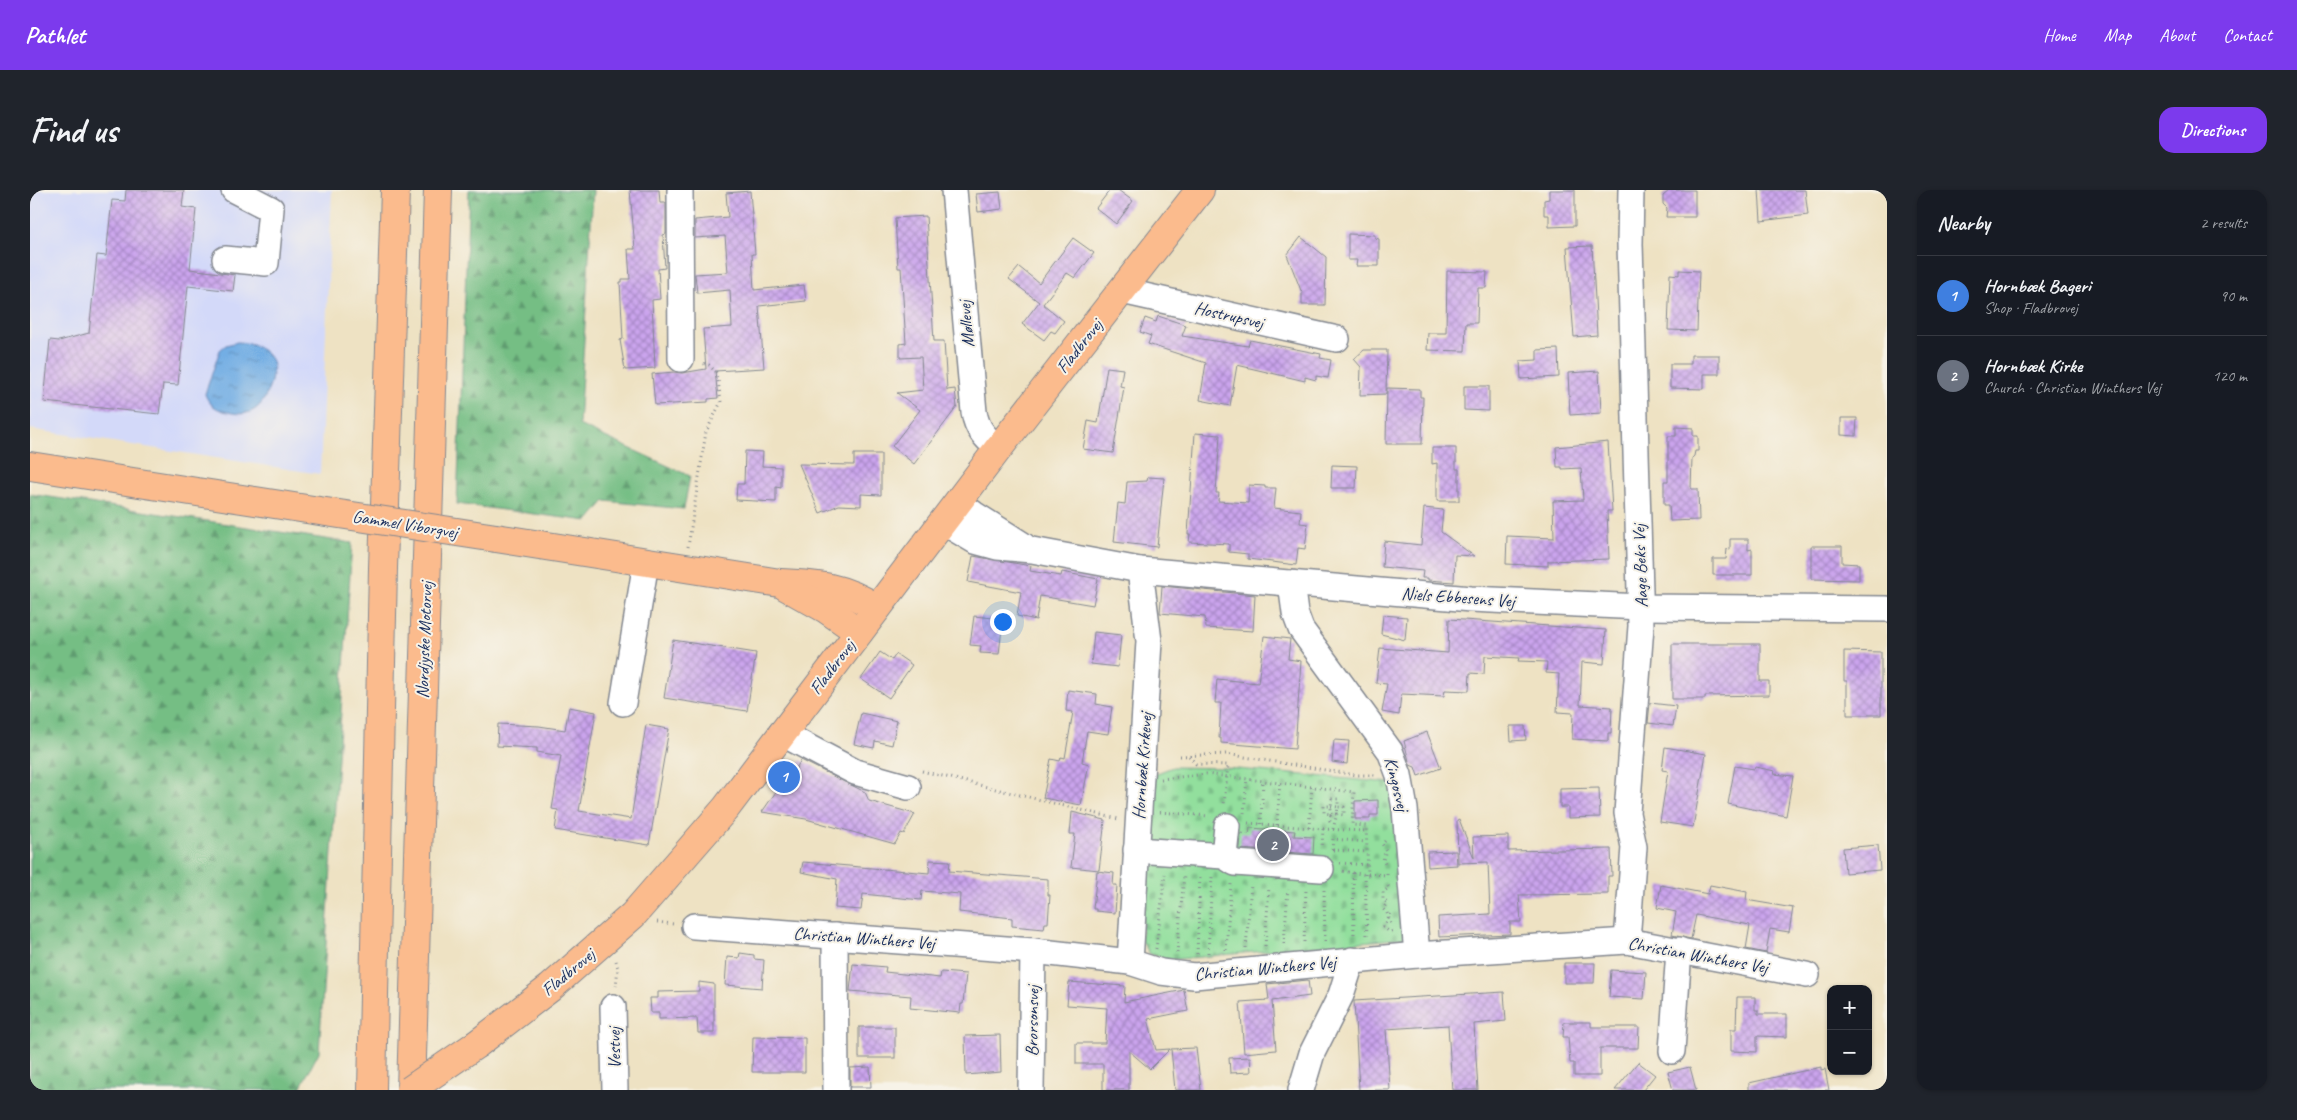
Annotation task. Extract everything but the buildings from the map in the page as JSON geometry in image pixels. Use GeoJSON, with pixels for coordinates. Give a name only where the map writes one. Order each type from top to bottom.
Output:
{"type":"FeatureCollection","features":[{"type":"Feature","properties":{"kind":"main road"},"geometry":{"type":"LineString","coordinates":[[384,190],[386,470]]}},
{"type":"Feature","properties":{"kind":"main road"},"geometry":{"type":"LineString","coordinates":[[372,1090],[386,470],[395,190]]}},
{"type":"Feature","properties":{"kind":"main road","name":"Nordjyske Motorvej"},"geometry":{"type":"LineString","coordinates":[[410,1090],[438,190]]}},
{"type":"Feature","properties":{"kind":"main road"},"geometry":{"type":"LineString","coordinates":[[426,572],[456,190]]}},
{"type":"Feature","properties":{"kind":"main road","name":"Fladbrovej"},"geometry":{"type":"LineString","coordinates":[[410,1090],[477,1044],[550,988],[607,938],[632,915],[726,808],[998,449],[1200,190]]}},
{"type":"Feature","properties":{"kind":"main road","name":"Gammel Viborgvej"},"geometry":{"type":"LineString","coordinates":[[30,466],[780,583],[819,585],[856,595],[877,608]]}},
{"type":"Feature","properties":{"kind":"main road","name":"Gammel Viborgvej"},"geometry":{"type":"LineString","coordinates":[[780,583],[826,609],[859,632]]}},
{"type":"Feature","properties":{"kind":"street"},"geometry":{"type":"LineString","coordinates":[[225,259],[266,263],[271,209],[234,190]]}},
{"type":"Feature","properties":{"kind":"street"},"geometry":{"type":"LineString","coordinates":[[680,190],[680,359]]}},
{"type":"Feature","properties":{"kind":"street","name":"Møllevej"},"geometry":{"type":"LineString","coordinates":[[954,190],[975,418],[981,434],[998,449]]}},
{"type":"Feature","properties":{"kind":"street","name":"Aage Beks Vej"},"geometry":{"type":"LineString","coordinates":[[1627,941],[1634,847],[1627,813],[1641,626],[1630,244],[1631,190]]}},
{"type":"Feature","properties":{"kind":"street","name":"Hostrupsvej"},"geometry":{"type":"LineString","coordinates":[[1122,291],[1337,339]]}},
{"type":"Feature","properties":{"kind":"street","name":"Niels Ebbesens Vej"},"geometry":{"type":"LineString","coordinates":[[951,512],[1003,533],[1032,550],[1140,570],[1471,599],[1641,607],[1887,609]]}},
{"type":"Feature","properties":{"kind":"street"},"geometry":{"type":"LineString","coordinates":[[623,703],[646,562]]}},
{"type":"Feature","properties":{"kind":"street","name":"Hornbæk Kirkevej"},"geometry":{"type":"LineString","coordinates":[[1139,955],[1252,860],[1148,818],[1149,641],[1140,570]]}},
{"type":"Feature","properties":{"kind":"street","name":"Kingosvej"},"geometry":{"type":"LineString","coordinates":[[1291,583],[1295,613],[1301,629],[1390,751],[1399,775],[1405,809],[1417,955]]}},
{"type":"Feature","properties":{"kind":"street"},"geometry":{"type":"LineString","coordinates":[[781,733],[855,772],[915,779]]}},
{"type":"Feature","properties":{"kind":"street"},"geometry":{"type":"LineString","coordinates":[[1226,822],[1252,860]]}},
{"type":"Feature","properties":{"kind":"street","name":"Christian Winthers Vej"},"geometry":{"type":"LineString","coordinates":[[694,926],[1033,951],[1139,955],[1161,972],[1194,976],[1350,946],[1417,955],[1627,941],[1807,974]]}},
{"type":"Feature","properties":{"kind":"street"},"geometry":{"type":"LineString","coordinates":[[835,936],[836,1090]]}},
{"type":"Feature","properties":{"kind":"street"},"geometry":{"type":"LineString","coordinates":[[1301,1090],[1312,1053],[1341,995],[1350,946]]}},
{"type":"Feature","properties":{"kind":"street"},"geometry":{"type":"LineString","coordinates":[[1672,1051],[1679,950]]}},
{"type":"Feature","properties":{"kind":"street","name":"Brorsonsvej"},"geometry":{"type":"LineString","coordinates":[[1031,1090],[1033,951]]}},
{"type":"Feature","properties":{"kind":"street","name":"Vestvej"},"geometry":{"type":"LineString","coordinates":[[614,1007],[615,1090]]}},
{"type":"Feature","properties":{"kind":"path"},"geometry":{"type":"LineString","coordinates":[[680,359],[708,365],[717,373],[721,402],[706,432],[685,568]]}},
{"type":"Feature","properties":{"kind":"path"},"geometry":{"type":"LineString","coordinates":[[1180,756],[1226,754],[1356,775],[1399,775]]}},
{"type":"Feature","properties":{"kind":"path"},"geometry":{"type":"LineString","coordinates":[[915,779],[1148,818],[1226,822],[1223,810],[1228,765],[1196,764],[1188,756]]}},
{"type":"Feature","properties":{"kind":"path"},"geometry":{"type":"LineString","coordinates":[[1148,818],[1252,860],[1368,875],[1366,826],[1352,825],[1354,792],[1206,774],[1161,779],[1160,788]]}},
{"type":"Feature","properties":{"kind":"path"},"geometry":{"type":"LineString","coordinates":[[1247,778],[1243,823],[1366,831]]}},
{"type":"Feature","properties":{"kind":"path"},"geometry":{"type":"LineString","coordinates":[[1260,824],[1263,780]]}},
{"type":"Feature","properties":{"kind":"path"},"geometry":{"type":"LineString","coordinates":[[1277,825],[1280,782]]}},
{"type":"Feature","properties":{"kind":"path"},"geometry":{"type":"LineString","coordinates":[[1310,828],[1312,787]]}},
{"type":"Feature","properties":{"kind":"path"},"geometry":{"type":"LineString","coordinates":[[1333,822],[1336,822],[1338,799],[1332,799],[1330,821],[1333,822],[1333,829]]}},
{"type":"Feature","properties":{"kind":"path"},"geometry":{"type":"LineString","coordinates":[[1148,818],[1158,806]]}},
{"type":"Feature","properties":{"kind":"path"},"geometry":{"type":"LineString","coordinates":[[1324,806],[1331,806],[1344,807],[1344,815],[1324,813],[1324,806]]}},
{"type":"Feature","properties":{"kind":"path"},"geometry":{"type":"LineString","coordinates":[[1226,950],[1232,877],[1252,860],[1323,829]]}},
{"type":"Feature","properties":{"kind":"path"},"geometry":{"type":"LineString","coordinates":[[1139,955],[1156,953],[1252,860],[1333,839],[1366,842]]}},
{"type":"Feature","properties":{"kind":"path"},"geometry":{"type":"LineString","coordinates":[[1177,956],[1252,860],[1366,852]]}},
{"type":"Feature","properties":{"kind":"path"},"geometry":{"type":"LineString","coordinates":[[1252,860],[1367,865]]}},
{"type":"Feature","properties":{"kind":"path"},"geometry":{"type":"LineString","coordinates":[[1252,860],[1326,940],[1318,941]]}},
{"type":"Feature","properties":{"kind":"path"},"geometry":{"type":"LineString","coordinates":[[1252,860],[1304,942]]}},
{"type":"Feature","properties":{"kind":"path"},"geometry":{"type":"LineString","coordinates":[[1252,860],[1284,944]]}},
{"type":"Feature","properties":{"kind":"path"},"geometry":{"type":"LineString","coordinates":[[1252,860],[1265,946]]}},
{"type":"Feature","properties":{"kind":"path"},"geometry":{"type":"LineString","coordinates":[[1252,860],[1244,948],[1311,942]]}},
{"type":"Feature","properties":{"kind":"path"},"geometry":{"type":"LineString","coordinates":[[1208,952],[1252,860]]}},
{"type":"Feature","properties":{"kind":"path"},"geometry":{"type":"LineString","coordinates":[[1197,954],[1252,860]]}},
{"type":"Feature","properties":{"kind":"path"},"geometry":{"type":"LineString","coordinates":[[1353,873],[1350,946],[1368,937],[1365,874]]}},
{"type":"Feature","properties":{"kind":"path"},"geometry":{"type":"LineString","coordinates":[[1387,875],[1389,888],[1383,892],[1383,899],[1386,903],[1383,909],[1389,918],[1383,927],[1390,932],[1394,931]]}},
{"type":"Feature","properties":{"kind":"path"},"geometry":{"type":"LineString","coordinates":[[632,915],[664,923],[694,926]]}},
{"type":"Feature","properties":{"kind":"path"},"geometry":{"type":"LineString","coordinates":[[607,938],[618,968],[614,1007]]}},
{"type":"Feature","properties":{"kind":"path"},"geometry":{"type":"LineString","coordinates":[[1190,955],[1234,949]]}},
{"type":"Feature","properties":{"kind":"path"},"geometry":{"type":"LineString","coordinates":[[1168,956],[1183,956]]}},
{"type":"Feature","properties":{"kind":"shaded area"},"geometry":{"type":"Polygon","coordinates":[[[30,190],[332,190],[320,474],[30,429],[30,190]]]}},
{"type":"Feature","properties":{"kind":"green space"},"geometry":{"type":"Polygon","coordinates":[[[469,190],[593,190],[579,425],[690,476],[684,509],[605,501],[588,521],[457,504],[469,190]]]}},
{"type":"Feature","properties":{"kind":"green space"},"geometry":{"type":"Polygon","coordinates":[[[30,494],[352,543],[319,1052],[299,1090],[30,1090],[30,494]]]}},
{"type":"Feature","properties":{"kind":"green space"},"geometry":{"type":"Polygon","coordinates":[[[1173,767],[1226,768],[1392,783],[1405,938],[1168,960],[1150,954],[1141,940],[1152,775],[1173,767]]]}},
{"type":"Feature","properties":{"kind":"water"},"geometry":{"type":"Polygon","coordinates":[[[237,342],[247,343],[267,353],[273,364],[273,372],[262,403],[251,411],[237,414],[220,410],[211,404],[205,394],[220,350],[226,345],[237,342]]]}},
{"type":"Feature","properties":{"kind":"place","name":"Hornbæk Bageri"},"geometry":{"type":"Point","coordinates":[784,777]}},
{"type":"Feature","properties":{"kind":"place","name":"Hornbæk Kirke"},"geometry":{"type":"Point","coordinates":[1273,845]}}]}
